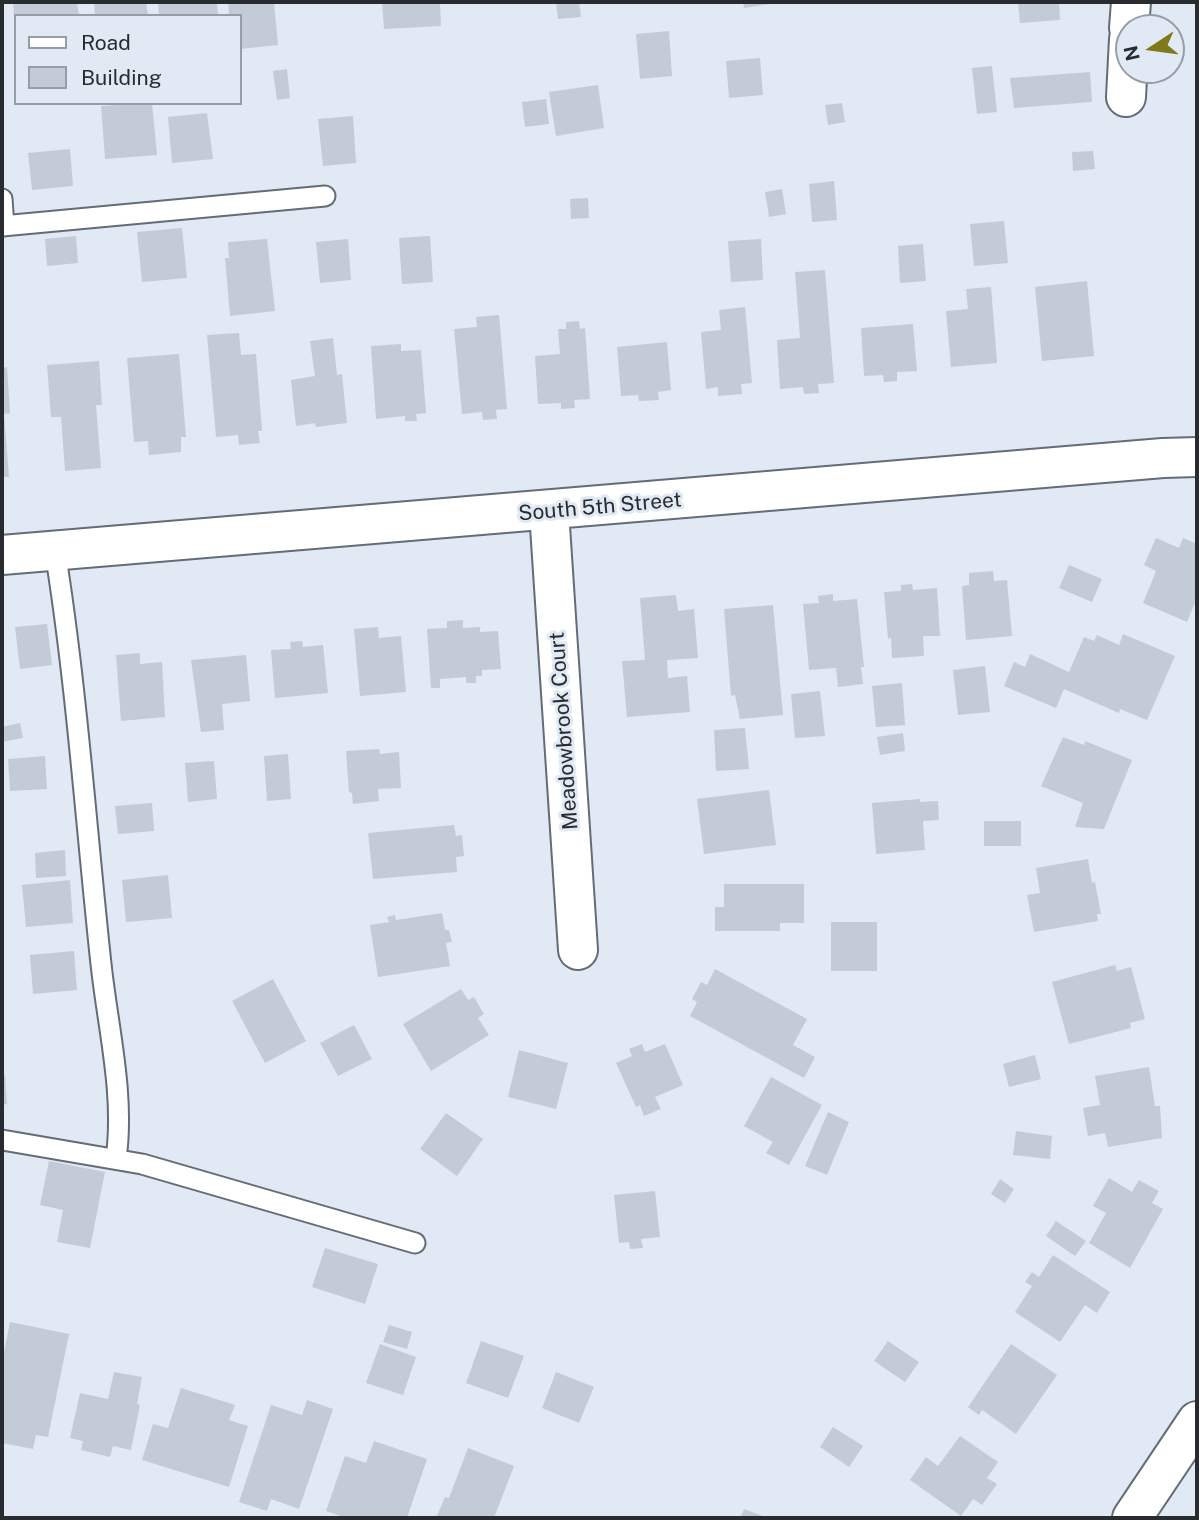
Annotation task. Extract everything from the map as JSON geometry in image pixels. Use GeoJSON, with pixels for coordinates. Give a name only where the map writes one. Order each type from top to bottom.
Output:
{"type":"FeatureCollection","features":[{"type":"Feature","properties":{"kind":"street"},"geometry":{"type":"LineString","coordinates":[[1126,97],[1127,84]]}},
{"type":"Feature","properties":{"kind":"street","name":"South 5th Street"},"geometry":{"type":"LineString","coordinates":[[2,555],[1197,457]]}},
{"type":"Feature","properties":{"kind":"street","name":"Meadowbrook Court"},"geometry":{"type":"LineString","coordinates":[[548,511],[578,950]]}},
{"type":"Feature","properties":{"kind":"street"},"geometry":{"type":"LineString","coordinates":[[1132,1518],[1197,1420]]}},
{"type":"Feature","properties":{"kind":"lane"},"geometry":{"type":"LineString","coordinates":[[2,199],[3,226],[325,196]]}},
{"type":"Feature","properties":{"kind":"lane"},"geometry":{"type":"LineString","coordinates":[[55,551],[70,644],[101,966],[116,1080],[120,1130],[116,1159]]}},
{"type":"Feature","properties":{"kind":"lane"},"geometry":{"type":"LineString","coordinates":[[2,1140],[142,1164],[415,1243]]}},
{"type":"Feature","properties":{"kind":"building"},"geometry":{"type":"Polygon","coordinates":[[[13,2],[77,2],[79,14],[14,14],[13,2]]]}},
{"type":"Feature","properties":{"kind":"building"},"geometry":{"type":"Polygon","coordinates":[[[94,2],[146,2],[148,14],[95,14],[94,2]]]}},
{"type":"Feature","properties":{"kind":"building"},"geometry":{"type":"Polygon","coordinates":[[[158,2],[217,2],[218,14],[159,14],[158,2]]]}},
{"type":"Feature","properties":{"kind":"building"},"geometry":{"type":"Polygon","coordinates":[[[228,2],[274,2],[278,45],[242,49],[242,14],[229,14],[228,2]]]}},
{"type":"Feature","properties":{"kind":"building"},"geometry":{"type":"Polygon","coordinates":[[[382,2],[440,2],[441,26],[384,29],[382,2]]]}},
{"type":"Feature","properties":{"kind":"building"},"geometry":{"type":"Polygon","coordinates":[[[556,2],[579,2],[581,17],[558,19],[556,2]]]}},
{"type":"Feature","properties":{"kind":"building"},"geometry":{"type":"Polygon","coordinates":[[[743,2],[776,2],[776,3],[744,8],[743,2]]]}},
{"type":"Feature","properties":{"kind":"building"},"geometry":{"type":"Polygon","coordinates":[[[1018,2],[1059,2],[1060,20],[1020,23],[1018,2]]]}},
{"type":"Feature","properties":{"kind":"building"},"geometry":{"type":"Polygon","coordinates":[[[669,31],[672,76],[640,79],[636,34],[669,31]]]}},
{"type":"Feature","properties":{"kind":"building"},"geometry":{"type":"Polygon","coordinates":[[[760,58],[763,95],[729,98],[726,61],[760,58]]]}},
{"type":"Feature","properties":{"kind":"building"},"geometry":{"type":"Polygon","coordinates":[[[992,66],[997,112],[977,114],[972,68],[992,66]]]}},
{"type":"Feature","properties":{"kind":"building"},"geometry":{"type":"Polygon","coordinates":[[[287,69],[290,98],[277,100],[273,71],[287,69]]]}},
{"type":"Feature","properties":{"kind":"building"},"geometry":{"type":"Polygon","coordinates":[[[1090,72],[1092,102],[1014,108],[1010,78],[1090,72]]]}},
{"type":"Feature","properties":{"kind":"building"},"geometry":{"type":"Polygon","coordinates":[[[598,85],[604,128],[556,136],[549,92],[598,85]]]}},
{"type":"Feature","properties":{"kind":"building"},"geometry":{"type":"Polygon","coordinates":[[[546,99],[549,124],[525,127],[522,102],[546,99]]]}},
{"type":"Feature","properties":{"kind":"building"},"geometry":{"type":"Polygon","coordinates":[[[842,103],[845,122],[828,125],[825,105],[842,103]]]}},
{"type":"Feature","properties":{"kind":"building"},"geometry":{"type":"Polygon","coordinates":[[[152,105],[157,155],[105,159],[101,106],[152,105]]]}},
{"type":"Feature","properties":{"kind":"building"},"geometry":{"type":"Polygon","coordinates":[[[207,113],[213,159],[172,163],[168,117],[207,113]]]}},
{"type":"Feature","properties":{"kind":"building"},"geometry":{"type":"Polygon","coordinates":[[[353,116],[356,163],[323,166],[318,119],[353,116]]]}},
{"type":"Feature","properties":{"kind":"building"},"geometry":{"type":"Polygon","coordinates":[[[70,149],[73,186],[32,190],[28,153],[70,149]]]}},
{"type":"Feature","properties":{"kind":"building"},"geometry":{"type":"Polygon","coordinates":[[[1093,151],[1095,169],[1073,171],[1072,152],[1093,151]]]}},
{"type":"Feature","properties":{"kind":"building"},"geometry":{"type":"Polygon","coordinates":[[[834,181],[837,220],[812,222],[809,184],[834,181]]]}},
{"type":"Feature","properties":{"kind":"building"},"geometry":{"type":"Polygon","coordinates":[[[782,189],[786,214],[769,217],[765,192],[782,189]]]}},
{"type":"Feature","properties":{"kind":"building"},"geometry":{"type":"Polygon","coordinates":[[[588,198],[589,218],[571,219],[570,199],[588,198]]]}},
{"type":"Feature","properties":{"kind":"building"},"geometry":{"type":"Polygon","coordinates":[[[1004,221],[1008,263],[974,266],[970,224],[1004,221]]]}},
{"type":"Feature","properties":{"kind":"building"},"geometry":{"type":"Polygon","coordinates":[[[182,228],[187,278],[142,282],[137,232],[182,228]]]}},
{"type":"Feature","properties":{"kind":"building"},"geometry":{"type":"Polygon","coordinates":[[[76,236],[78,263],[47,266],[45,239],[76,236]]]}},
{"type":"Feature","properties":{"kind":"building"},"geometry":{"type":"Polygon","coordinates":[[[430,236],[433,282],[402,284],[399,238],[430,236]]]}},
{"type":"Feature","properties":{"kind":"building"},"geometry":{"type":"Polygon","coordinates":[[[267,239],[275,311],[230,316],[225,258],[229,258],[228,242],[267,239]]]}},
{"type":"Feature","properties":{"kind":"building"},"geometry":{"type":"Polygon","coordinates":[[[348,239],[351,280],[320,283],[316,242],[348,239]]]}},
{"type":"Feature","properties":{"kind":"building"},"geometry":{"type":"Polygon","coordinates":[[[761,239],[763,280],[731,282],[728,241],[761,239]]]}},
{"type":"Feature","properties":{"kind":"building"},"geometry":{"type":"Polygon","coordinates":[[[923,244],[926,281],[900,283],[898,246],[923,244]]]}},
{"type":"Feature","properties":{"kind":"building"},"geometry":{"type":"Polygon","coordinates":[[[825,270],[834,383],[818,384],[819,393],[804,394],[803,387],[780,389],[777,340],[800,338],[795,272],[825,270]]]}},
{"type":"Feature","properties":{"kind":"building"},"geometry":{"type":"Polygon","coordinates":[[[1087,281],[1094,356],[1042,361],[1035,287],[1087,281]]]}},
{"type":"Feature","properties":{"kind":"building"},"geometry":{"type":"Polygon","coordinates":[[[991,287],[997,363],[951,367],[946,311],[968,309],[966,289],[991,287]]]}},
{"type":"Feature","properties":{"kind":"building"},"geometry":{"type":"Polygon","coordinates":[[[745,307],[752,383],[741,384],[742,394],[718,396],[718,387],[706,389],[701,332],[721,330],[719,310],[745,307]]]}},
{"type":"Feature","properties":{"kind":"building"},"geometry":{"type":"Polygon","coordinates":[[[499,315],[507,409],[496,410],[497,419],[483,420],[482,412],[462,414],[454,329],[477,327],[476,317],[499,315]]]}},
{"type":"Feature","properties":{"kind":"building"},"geometry":{"type":"Polygon","coordinates":[[[579,321],[580,329],[585,328],[590,399],[574,400],[575,408],[561,409],[561,403],[538,404],[535,356],[560,354],[558,329],[566,329],[566,322],[579,321]]]}},
{"type":"Feature","properties":{"kind":"building"},"geometry":{"type":"Polygon","coordinates":[[[913,324],[917,371],[897,372],[897,381],[884,382],[883,375],[864,376],[861,328],[913,324]]]}},
{"type":"Feature","properties":{"kind":"building"},"geometry":{"type":"Polygon","coordinates":[[[239,333],[241,355],[256,354],[262,431],[258,431],[260,443],[239,445],[238,435],[216,437],[207,335],[239,333]]]}},
{"type":"Feature","properties":{"kind":"building"},"geometry":{"type":"Polygon","coordinates":[[[333,338],[337,375],[342,374],[347,423],[316,427],[315,423],[296,426],[291,380],[315,376],[310,341],[333,338]]]}},
{"type":"Feature","properties":{"kind":"building"},"geometry":{"type":"Polygon","coordinates":[[[667,342],[671,390],[658,392],[659,400],[639,401],[638,395],[621,396],[617,347],[667,342]]]}},
{"type":"Feature","properties":{"kind":"building"},"geometry":{"type":"Polygon","coordinates":[[[401,344],[401,351],[421,350],[426,413],[416,414],[417,421],[405,421],[405,416],[376,419],[371,346],[401,344]]]}},
{"type":"Feature","properties":{"kind":"building"},"geometry":{"type":"Polygon","coordinates":[[[179,354],[186,437],[181,437],[181,452],[149,455],[148,441],[134,442],[127,358],[179,354]]]}},
{"type":"Feature","properties":{"kind":"building"},"geometry":{"type":"Polygon","coordinates":[[[99,361],[102,405],[96,405],[101,468],[65,471],[61,417],[51,417],[47,365],[99,361]]]}},
{"type":"Feature","properties":{"kind":"building"},"geometry":{"type":"Polygon","coordinates":[[[7,367],[10,413],[4,414],[9,477],[2,477],[2,368],[7,367]]]}},
{"type":"Feature","properties":{"kind":"building"},"geometry":{"type":"Polygon","coordinates":[[[1156,538],[1179,548],[1183,538],[1197,544],[1197,598],[1187,622],[1143,603],[1156,571],[1144,565],[1156,538]]]}},
{"type":"Feature","properties":{"kind":"building"},"geometry":{"type":"Polygon","coordinates":[[[1069,565],[1102,579],[1092,602],[1059,588],[1069,565]]]}},
{"type":"Feature","properties":{"kind":"building"},"geometry":{"type":"Polygon","coordinates":[[[993,571],[994,581],[1007,580],[1012,636],[966,640],[962,586],[969,585],[969,573],[993,571]]]}},
{"type":"Feature","properties":{"kind":"building"},"geometry":{"type":"Polygon","coordinates":[[[912,584],[913,590],[937,588],[940,636],[923,636],[924,656],[892,658],[884,592],[901,591],[901,585],[912,584]]]}},
{"type":"Feature","properties":{"kind":"building"},"geometry":{"type":"Polygon","coordinates":[[[833,594],[833,601],[857,599],[864,667],[861,667],[863,684],[838,687],[836,668],[809,670],[803,604],[819,603],[818,596],[833,594]]]}},
{"type":"Feature","properties":{"kind":"building"},"geometry":{"type":"Polygon","coordinates":[[[676,595],[678,611],[694,609],[698,658],[667,660],[668,678],[687,676],[690,712],[627,717],[622,661],[645,660],[640,598],[676,595]]]}},
{"type":"Feature","properties":{"kind":"building"},"geometry":{"type":"Polygon","coordinates":[[[773,605],[783,715],[740,719],[735,695],[731,696],[724,609],[773,605]]]}},
{"type":"Feature","properties":{"kind":"building"},"geometry":{"type":"Polygon","coordinates":[[[463,620],[463,628],[480,627],[480,632],[498,631],[501,669],[482,670],[482,676],[476,676],[476,683],[466,683],[466,677],[440,679],[440,688],[431,688],[427,629],[447,628],[447,621],[463,620]]]}},
{"type":"Feature","properties":{"kind":"building"},"geometry":{"type":"Polygon","coordinates":[[[47,624],[52,665],[20,669],[15,627],[47,624]]]}},
{"type":"Feature","properties":{"kind":"building"},"geometry":{"type":"Polygon","coordinates":[[[378,627],[379,638],[401,636],[406,692],[360,696],[354,629],[378,627]]]}},
{"type":"Feature","properties":{"kind":"building"},"geometry":{"type":"Polygon","coordinates":[[[1123,634],[1175,656],[1147,720],[1120,709],[1119,713],[1064,689],[1056,708],[1004,686],[1014,662],[1025,667],[1030,654],[1069,672],[1084,637],[1094,641],[1097,635],[1119,645],[1123,634]]]}},
{"type":"Feature","properties":{"kind":"building"},"geometry":{"type":"Polygon","coordinates":[[[302,641],[303,647],[323,645],[328,693],[275,698],[271,650],[291,649],[290,642],[302,641]]]}},
{"type":"Feature","properties":{"kind":"building"},"geometry":{"type":"Polygon","coordinates":[[[140,653],[140,664],[162,662],[165,717],[121,721],[116,655],[140,653]]]}},
{"type":"Feature","properties":{"kind":"building"},"geometry":{"type":"Polygon","coordinates":[[[246,655],[250,701],[222,704],[224,730],[201,732],[191,660],[246,655]]]}},
{"type":"Feature","properties":{"kind":"building"},"geometry":{"type":"Polygon","coordinates":[[[985,666],[990,712],[958,715],[953,670],[985,666]]]}},
{"type":"Feature","properties":{"kind":"building"},"geometry":{"type":"Polygon","coordinates":[[[902,683],[905,725],[876,727],[872,686],[902,683]]]}},
{"type":"Feature","properties":{"kind":"building"},"geometry":{"type":"Polygon","coordinates":[[[820,691],[825,736],[795,738],[791,694],[820,691]]]}},
{"type":"Feature","properties":{"kind":"building"},"geometry":{"type":"Polygon","coordinates":[[[20,723],[23,738],[2,742],[2,727],[20,723]]]}},
{"type":"Feature","properties":{"kind":"building"},"geometry":{"type":"Polygon","coordinates":[[[745,728],[749,769],[716,771],[714,730],[745,728]]]}},
{"type":"Feature","properties":{"kind":"building"},"geometry":{"type":"Polygon","coordinates":[[[903,733],[905,751],[880,755],[877,737],[903,733]]]}},
{"type":"Feature","properties":{"kind":"building"},"geometry":{"type":"Polygon","coordinates":[[[1063,737],[1084,745],[1085,741],[1132,760],[1104,829],[1075,827],[1083,803],[1041,786],[1063,737]]]}},
{"type":"Feature","properties":{"kind":"building"},"geometry":{"type":"Polygon","coordinates":[[[379,749],[380,754],[399,752],[401,788],[378,789],[379,801],[353,804],[352,793],[349,792],[346,751],[379,749]]]}},
{"type":"Feature","properties":{"kind":"building"},"geometry":{"type":"Polygon","coordinates":[[[288,754],[291,799],[267,801],[264,756],[288,754]]]}},
{"type":"Feature","properties":{"kind":"building"},"geometry":{"type":"Polygon","coordinates":[[[45,756],[47,789],[10,791],[8,759],[45,756]]]}},
{"type":"Feature","properties":{"kind":"building"},"geometry":{"type":"Polygon","coordinates":[[[214,761],[217,799],[188,802],[185,763],[214,761]]]}},
{"type":"Feature","properties":{"kind":"building"},"geometry":{"type":"Polygon","coordinates":[[[769,790],[776,845],[704,854],[697,799],[769,790]]]}},
{"type":"Feature","properties":{"kind":"building"},"geometry":{"type":"Polygon","coordinates":[[[920,799],[920,802],[938,801],[939,820],[923,821],[925,850],[876,854],[872,803],[920,799]]]}},
{"type":"Feature","properties":{"kind":"building"},"geometry":{"type":"Polygon","coordinates":[[[152,803],[154,831],[118,834],[115,806],[152,803]]]}},
{"type":"Feature","properties":{"kind":"building"},"geometry":{"type":"Polygon","coordinates":[[[984,821],[1021,821],[1021,846],[984,846],[984,821]]]}},
{"type":"Feature","properties":{"kind":"building"},"geometry":{"type":"Polygon","coordinates":[[[454,825],[456,836],[462,835],[464,856],[456,857],[457,872],[373,879],[368,833],[454,825]]]}},
{"type":"Feature","properties":{"kind":"building"},"geometry":{"type":"Polygon","coordinates":[[[65,850],[66,876],[36,878],[35,853],[65,850]]]}},
{"type":"Feature","properties":{"kind":"building"},"geometry":{"type":"Polygon","coordinates":[[[1088,859],[1101,914],[1097,914],[1098,921],[1034,932],[1027,895],[1040,893],[1036,868],[1088,859]]]}},
{"type":"Feature","properties":{"kind":"building"},"geometry":{"type":"Polygon","coordinates":[[[168,875],[172,918],[126,922],[122,880],[168,875]]]}},
{"type":"Feature","properties":{"kind":"building"},"geometry":{"type":"Polygon","coordinates":[[[70,880],[73,923],[26,927],[22,885],[70,880]]]}},
{"type":"Feature","properties":{"kind":"building"},"geometry":{"type":"Polygon","coordinates":[[[724,884],[804,884],[804,923],[780,923],[780,931],[715,931],[715,907],[724,907],[724,884]]]}},
{"type":"Feature","properties":{"kind":"building"},"geometry":{"type":"Polygon","coordinates":[[[442,913],[445,930],[449,930],[452,942],[446,943],[450,966],[378,977],[370,925],[389,922],[387,917],[395,915],[396,920],[442,913]]]}},
{"type":"Feature","properties":{"kind":"building"},"geometry":{"type":"Polygon","coordinates":[[[831,922],[877,922],[877,971],[831,971],[831,922]]]}},
{"type":"Feature","properties":{"kind":"building"},"geometry":{"type":"Polygon","coordinates":[[[74,951],[77,990],[33,994],[30,955],[74,951]]]}},
{"type":"Feature","properties":{"kind":"building"},"geometry":{"type":"Polygon","coordinates":[[[1115,965],[1117,971],[1131,967],[1145,1019],[1130,1023],[1131,1028],[1069,1044],[1052,982],[1115,965]]]}},
{"type":"Feature","properties":{"kind":"building"},"geometry":{"type":"Polygon","coordinates":[[[715,969],[807,1019],[793,1045],[815,1057],[804,1078],[690,1016],[697,1002],[692,999],[701,982],[707,985],[715,969]]]}},
{"type":"Feature","properties":{"kind":"building"},"geometry":{"type":"Polygon","coordinates":[[[273,979],[306,1041],[265,1063],[232,1001],[273,979]]]}},
{"type":"Feature","properties":{"kind":"building"},"geometry":{"type":"Polygon","coordinates":[[[461,989],[468,1000],[474,997],[484,1014],[478,1018],[489,1035],[431,1071],[403,1024],[461,989]]]}},
{"type":"Feature","properties":{"kind":"building"},"geometry":{"type":"Polygon","coordinates":[[[354,1025],[372,1059],[338,1076],[320,1043],[354,1025]]]}},
{"type":"Feature","properties":{"kind":"building"},"geometry":{"type":"Polygon","coordinates":[[[642,1044],[645,1052],[665,1044],[683,1085],[655,1097],[661,1109],[644,1116],[640,1105],[636,1107],[616,1063],[632,1056],[629,1049],[642,1044]]]}},
{"type":"Feature","properties":{"kind":"building"},"geometry":{"type":"Polygon","coordinates":[[[519,1050],[568,1063],[556,1109],[508,1097],[519,1050]]]}},
{"type":"Feature","properties":{"kind":"building"},"geometry":{"type":"Polygon","coordinates":[[[1035,1055],[1041,1079],[1009,1087],[1003,1064],[1035,1055]]]}},
{"type":"Feature","properties":{"kind":"building"},"geometry":{"type":"Polygon","coordinates":[[[1149,1067],[1155,1106],[1160,1106],[1162,1138],[1108,1147],[1105,1133],[1088,1136],[1083,1108],[1100,1105],[1095,1076],[1149,1067]]]}},
{"type":"Feature","properties":{"kind":"building"},"geometry":{"type":"Polygon","coordinates":[[[2,1075],[5,1075],[7,1104],[2,1105],[2,1075]]]}},
{"type":"Feature","properties":{"kind":"building"},"geometry":{"type":"Polygon","coordinates":[[[771,1077],[822,1105],[789,1165],[766,1153],[773,1142],[744,1126],[771,1077]]]}},
{"type":"Feature","properties":{"kind":"building"},"geometry":{"type":"Polygon","coordinates":[[[828,1112],[849,1122],[827,1175],[805,1166],[828,1112]]]}},
{"type":"Feature","properties":{"kind":"building"},"geometry":{"type":"Polygon","coordinates":[[[446,1113],[483,1139],[457,1176],[420,1149],[446,1113]]]}},
{"type":"Feature","properties":{"kind":"building"},"geometry":{"type":"Polygon","coordinates":[[[1016,1131],[1052,1136],[1050,1159],[1013,1155],[1016,1131]]]}},
{"type":"Feature","properties":{"kind":"building"},"geometry":{"type":"Polygon","coordinates":[[[49,1161],[105,1172],[90,1248],[57,1242],[63,1210],[40,1205],[49,1161]]]}},
{"type":"Feature","properties":{"kind":"building"},"geometry":{"type":"Polygon","coordinates":[[[1109,1178],[1132,1192],[1139,1180],[1159,1191],[1152,1203],[1163,1209],[1130,1268],[1089,1243],[1106,1213],[1093,1206],[1109,1178]]]}},
{"type":"Feature","properties":{"kind":"building"},"geometry":{"type":"Polygon","coordinates":[[[1000,1179],[1014,1189],[1005,1203],[991,1194],[1000,1179]]]}},
{"type":"Feature","properties":{"kind":"building"},"geometry":{"type":"Polygon","coordinates":[[[655,1191],[660,1237],[641,1239],[643,1248],[630,1249],[629,1242],[619,1243],[614,1195],[655,1191]]]}},
{"type":"Feature","properties":{"kind":"building"},"geometry":{"type":"Polygon","coordinates":[[[1056,1221],[1086,1241],[1075,1256],[1046,1236],[1056,1221]]]}},
{"type":"Feature","properties":{"kind":"building"},"geometry":{"type":"Polygon","coordinates":[[[325,1248],[378,1264],[365,1304],[312,1287],[325,1248]]]}},
{"type":"Feature","properties":{"kind":"building"},"geometry":{"type":"Polygon","coordinates":[[[1053,1255],[1110,1292],[1097,1313],[1085,1305],[1060,1342],[1015,1312],[1032,1286],[1025,1282],[1032,1272],[1039,1277],[1053,1255]]]}},
{"type":"Feature","properties":{"kind":"building"},"geometry":{"type":"Polygon","coordinates":[[[10,1322],[69,1334],[48,1437],[36,1435],[33,1449],[2,1443],[2,1362],[10,1322]]]}},
{"type":"Feature","properties":{"kind":"building"},"geometry":{"type":"Polygon","coordinates":[[[389,1325],[412,1332],[407,1349],[383,1342],[389,1325]]]}},
{"type":"Feature","properties":{"kind":"building"},"geometry":{"type":"Polygon","coordinates":[[[481,1341],[524,1356],[508,1398],[466,1383],[481,1341]]]}},
{"type":"Feature","properties":{"kind":"building"},"geometry":{"type":"Polygon","coordinates":[[[888,1341],[919,1362],[905,1382],[874,1361],[888,1341]]]}},
{"type":"Feature","properties":{"kind":"building"},"geometry":{"type":"Polygon","coordinates":[[[380,1344],[416,1357],[403,1395],[366,1383],[380,1344]]]}},
{"type":"Feature","properties":{"kind":"building"},"geometry":{"type":"Polygon","coordinates":[[[1011,1344],[1057,1375],[1016,1434],[982,1410],[979,1415],[968,1407],[1011,1344]]]}},
{"type":"Feature","properties":{"kind":"building"},"geometry":{"type":"Polygon","coordinates":[[[114,1372],[142,1377],[137,1404],[140,1405],[131,1450],[113,1446],[110,1457],[81,1450],[83,1441],[70,1438],[80,1393],[108,1399],[114,1372]]]}},
{"type":"Feature","properties":{"kind":"building"},"geometry":{"type":"Polygon","coordinates":[[[556,1372],[594,1387],[579,1423],[542,1408],[556,1372]]]}},
{"type":"Feature","properties":{"kind":"building"},"geometry":{"type":"Polygon","coordinates":[[[181,1388],[235,1405],[229,1420],[248,1426],[229,1487],[142,1460],[153,1424],[168,1428],[181,1388]]]}},
{"type":"Feature","properties":{"kind":"building"},"geometry":{"type":"Polygon","coordinates":[[[307,1400],[333,1409],[299,1509],[271,1499],[267,1511],[239,1502],[271,1405],[302,1415],[307,1400]]]}},
{"type":"Feature","properties":{"kind":"building"},"geometry":{"type":"Polygon","coordinates":[[[833,1427],[863,1446],[849,1467],[820,1447],[833,1427]]]}},
{"type":"Feature","properties":{"kind":"building"},"geometry":{"type":"Polygon","coordinates":[[[960,1436],[998,1462],[987,1478],[997,1484],[982,1505],[973,1499],[961,1516],[910,1480],[926,1457],[938,1466],[960,1436]]]}},
{"type":"Feature","properties":{"kind":"building"},"geometry":{"type":"Polygon","coordinates":[[[374,1441],[427,1459],[407,1518],[346,1518],[326,1511],[345,1456],[366,1463],[374,1441]]]}},
{"type":"Feature","properties":{"kind":"building"},"geometry":{"type":"Polygon","coordinates":[[[468,1448],[514,1466],[494,1518],[436,1518],[445,1497],[449,1498],[468,1448]]]}},
{"type":"Feature","properties":{"kind":"building"},"geometry":{"type":"Polygon","coordinates":[[[744,1509],[768,1518],[740,1518],[744,1509]]]}}]}
